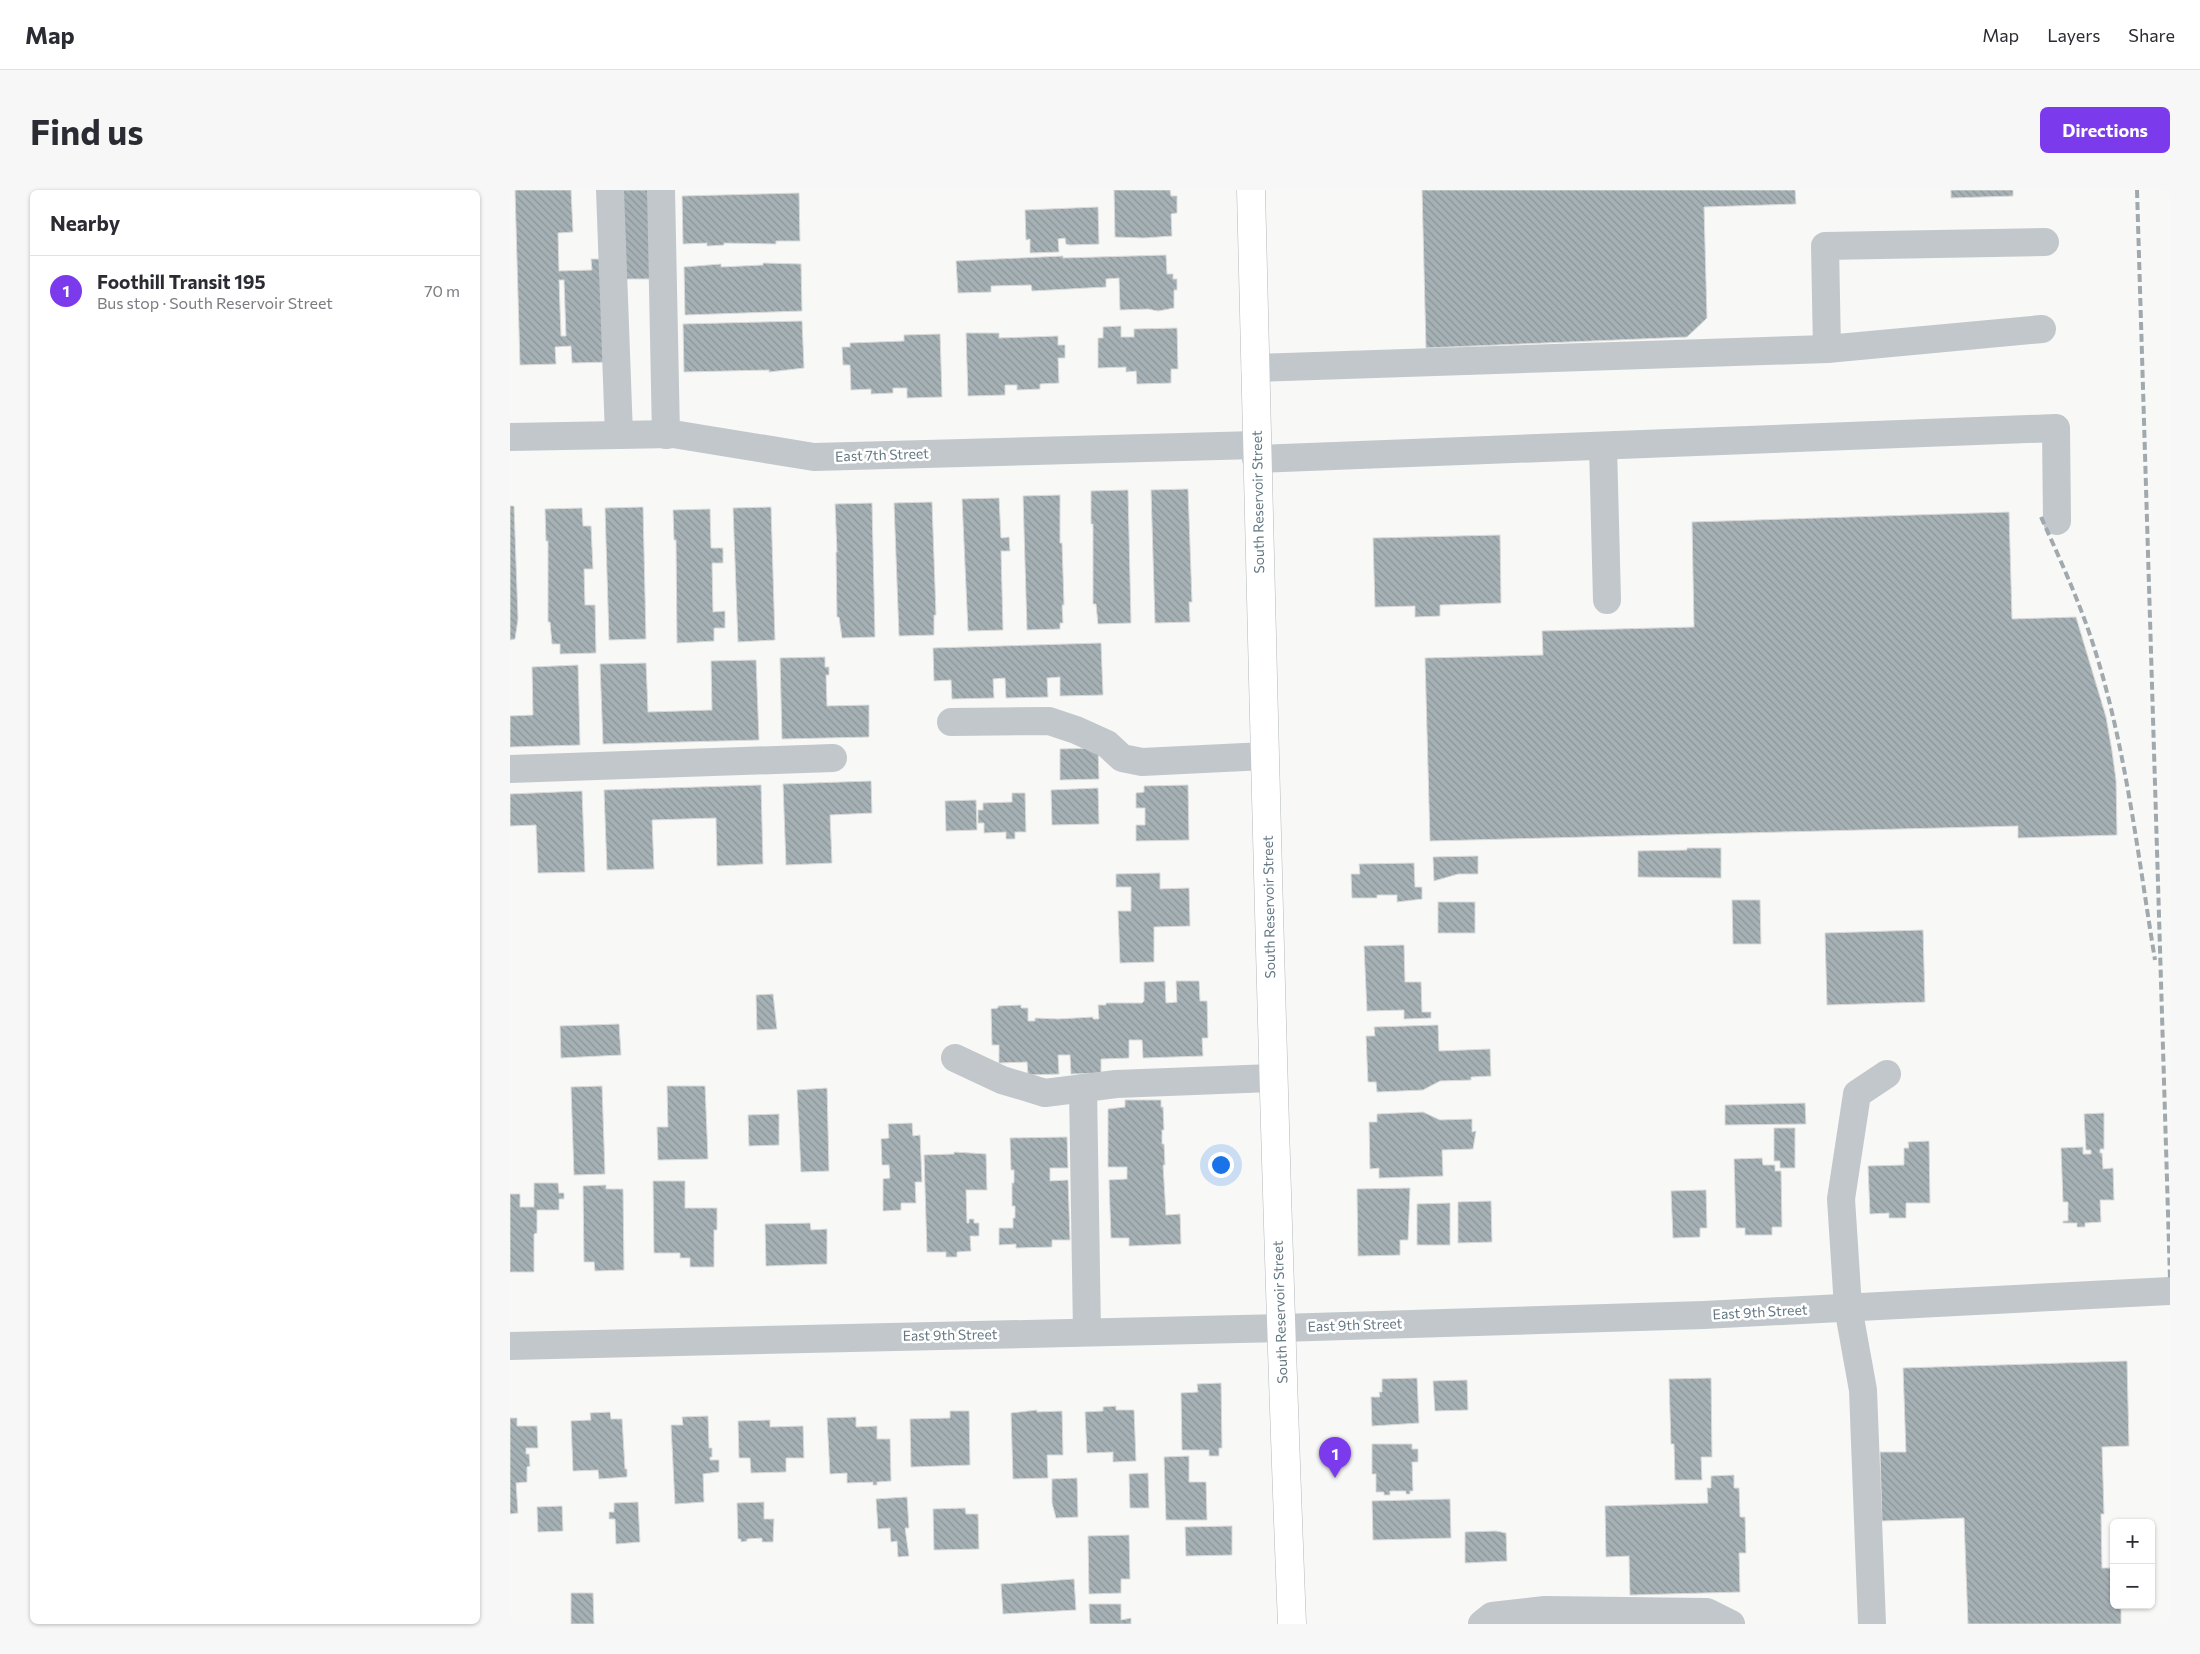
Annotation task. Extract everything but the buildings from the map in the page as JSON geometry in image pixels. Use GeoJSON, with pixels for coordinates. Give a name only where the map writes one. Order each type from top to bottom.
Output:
{"type":"FeatureCollection","features":[{"type":"Feature","properties":{"kind":"main road","name":"South Reservoir Street"},"geometry":{"type":"LineString","coordinates":[[1251,190],[1256,452],[1280,1328],[1292,1624]]}},
{"type":"Feature","properties":{"kind":"street"},"geometry":{"type":"LineString","coordinates":[[610,190],[619,435]]}},
{"type":"Feature","properties":{"kind":"street"},"geometry":{"type":"LineString","coordinates":[[661,190],[666,435]]}},
{"type":"Feature","properties":{"kind":"street"},"geometry":{"type":"LineString","coordinates":[[1827,349],[1826,246],[2045,242]]}},
{"type":"Feature","properties":{"kind":"street"},"geometry":{"type":"LineString","coordinates":[[1255,368],[1827,349],[2042,329]]}},
{"type":"Feature","properties":{"kind":"street","name":"East 7th Street"},"geometry":{"type":"LineString","coordinates":[[510,437],[666,435],[814,457],[1603,446],[2056,428],[2057,520]]}},
{"type":"Feature","properties":{"kind":"street"},"geometry":{"type":"LineString","coordinates":[[1603,446],[1608,600]]}},
{"type":"Feature","properties":{"kind":"street"},"geometry":{"type":"LineString","coordinates":[[951,722],[1049,721],[1076,730],[1107,744],[1122,758],[1142,762],[1265,756]]}},
{"type":"Feature","properties":{"kind":"street"},"geometry":{"type":"LineString","coordinates":[[510,769],[833,758]]}},
{"type":"Feature","properties":{"kind":"street"},"geometry":{"type":"LineString","coordinates":[[955,1058],[1002,1080],[1045,1093],[1116,1084],[1273,1078]]}},
{"type":"Feature","properties":{"kind":"street"},"geometry":{"type":"LineString","coordinates":[[1872,1624],[1863,1390],[1848,1307],[1841,1199],[1857,1094],[1887,1074]]}},
{"type":"Feature","properties":{"kind":"street"},"geometry":{"type":"LineString","coordinates":[[1083,1088],[1087,1332]]}},
{"type":"Feature","properties":{"kind":"street","name":"East 9th Street"},"geometry":{"type":"LineString","coordinates":[[510,1346],[1280,1328],[1694,1315],[2170,1291]]}},
{"type":"Feature","properties":{"kind":"street"},"geometry":{"type":"LineString","coordinates":[[1482,1624],[1492,1616],[1545,1610],[1623,1610],[1707,1612],[1732,1624]]}},
{"type":"Feature","properties":{"kind":"railway"},"geometry":{"type":"LineString","coordinates":[[2137,190],[2170,1279]]}},
{"type":"Feature","properties":{"kind":"railway"},"geometry":{"type":"LineString","coordinates":[[2041,517],[2082,614],[2105,685],[2123,763],[2155,960]]}},
{"type":"Feature","properties":{"kind":"place","name":"Foothill Transit 195"},"geometry":{"type":"Point","coordinates":[1335,1478]}}]}
